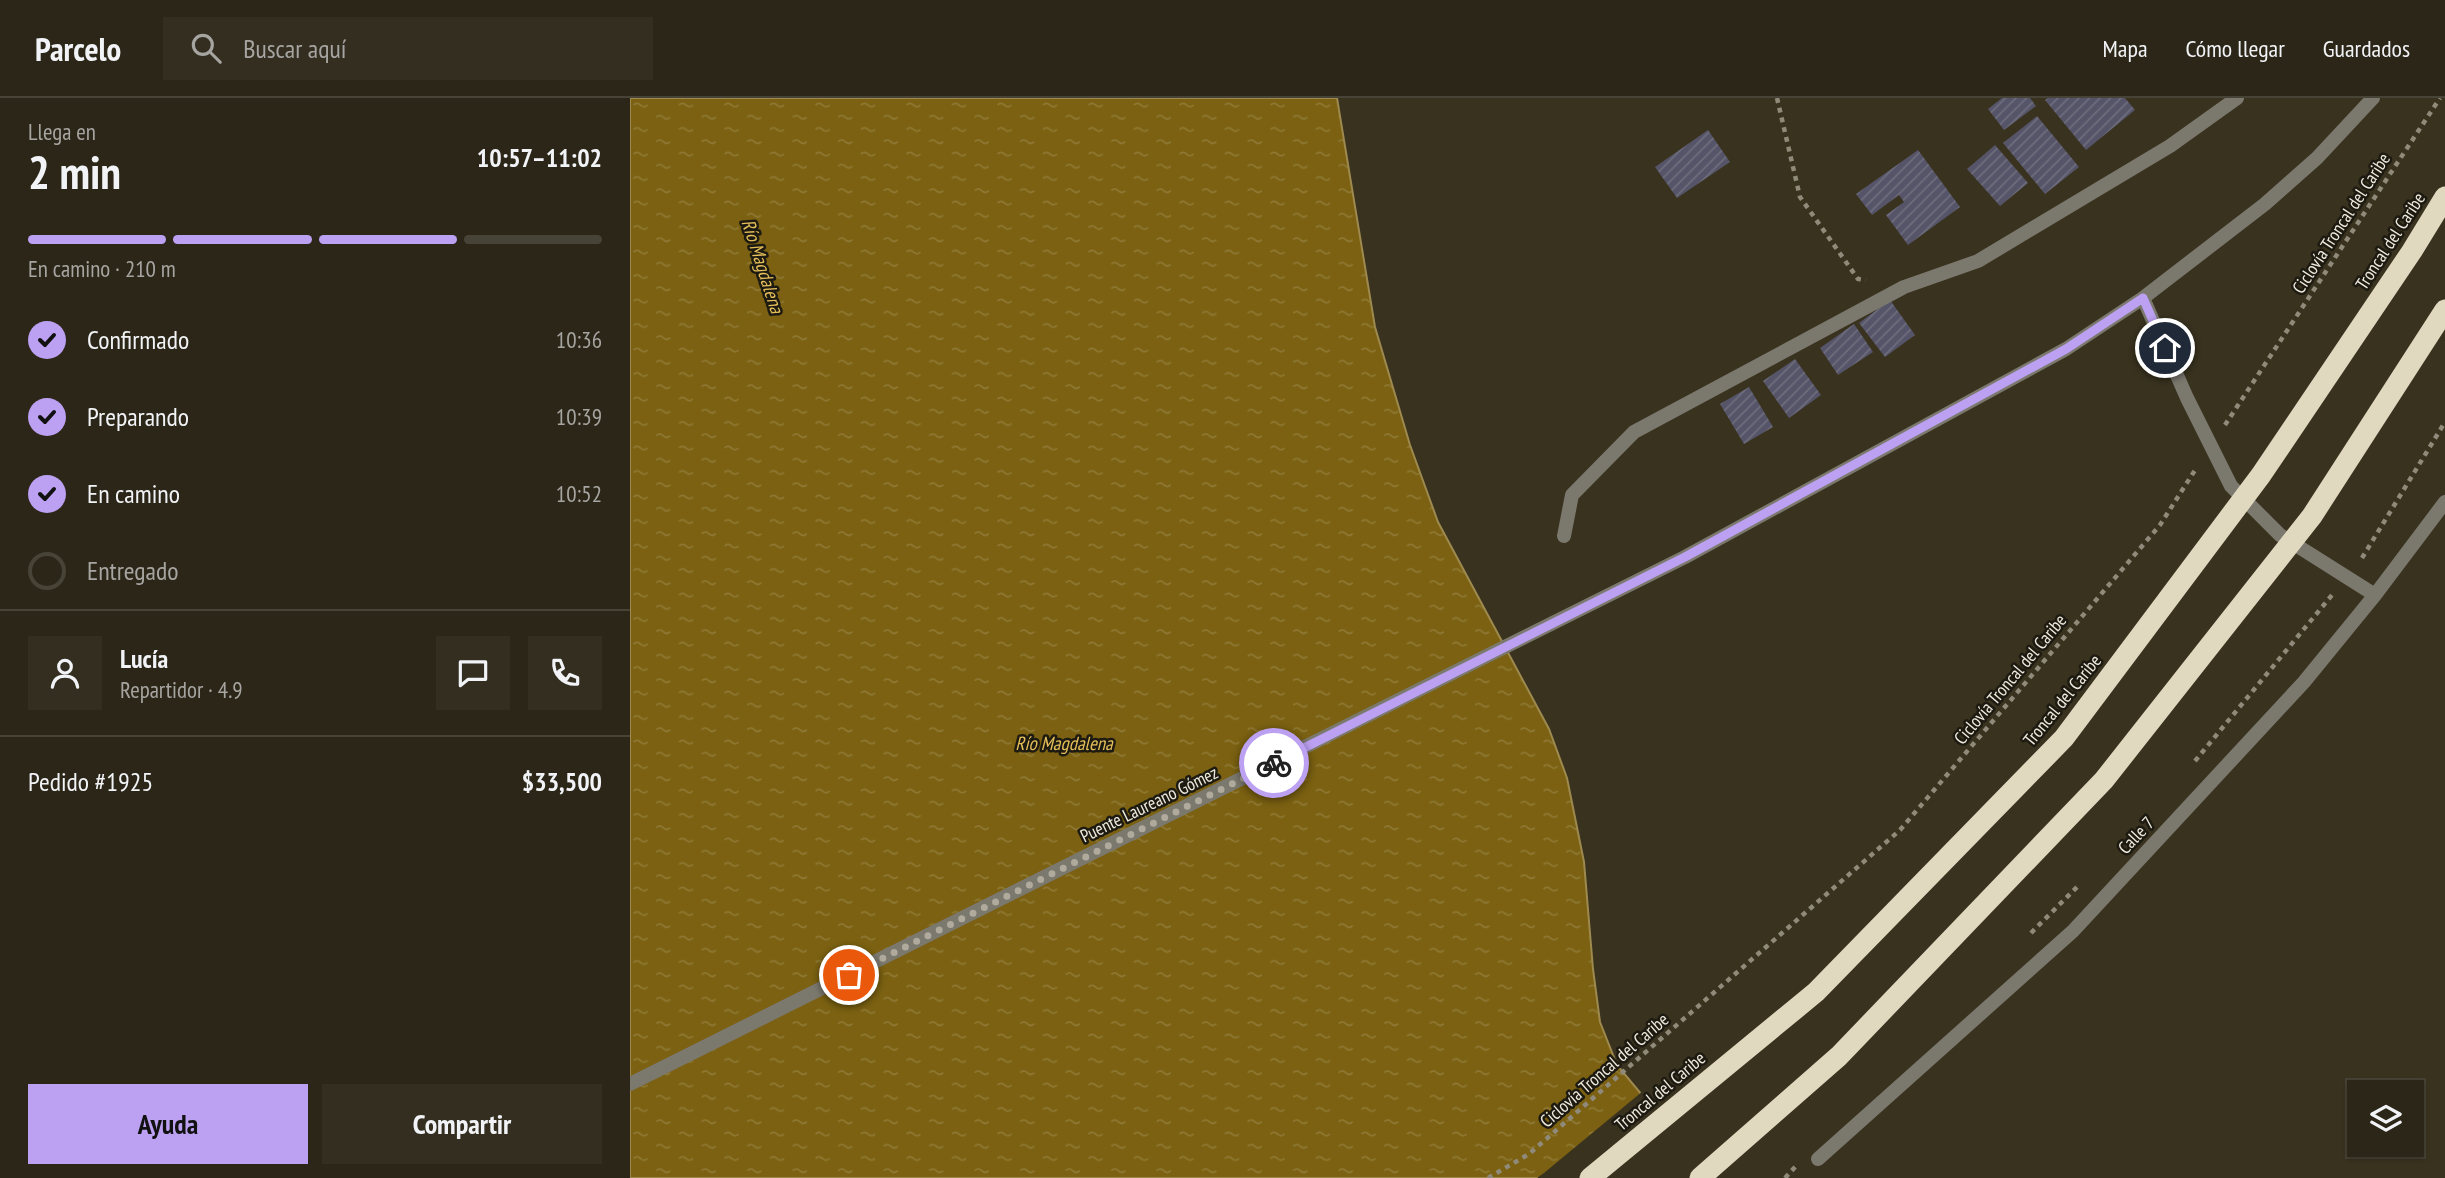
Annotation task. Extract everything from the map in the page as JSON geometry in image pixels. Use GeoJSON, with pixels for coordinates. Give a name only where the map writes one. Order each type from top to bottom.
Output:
{"type":"FeatureCollection","features":[{"type":"Feature","properties":{"kind":"highway","name":"Troncal del Caribe"},"geometry":{"type":"LineString","coordinates":[[1590,1178],[1816,992],[2064,738],[2261,475],[2412,251],[2445,197]]}},
{"type":"Feature","properties":{"kind":"highway"},"geometry":{"type":"LineString","coordinates":[[1700,1178],[1839,1056],[2104,780],[2312,516],[2445,310]]}},
{"type":"Feature","properties":{"kind":"street"},"geometry":{"type":"LineString","coordinates":[[1564,536],[1572,495],[1634,432],[1905,287],[1978,261],[2169,146],[2237,98]]}},
{"type":"Feature","properties":{"kind":"street","name":"Puente Laureano Gómez"},"geometry":{"type":"LineString","coordinates":[[630,1084],[1685,557],[2066,349],[2143,298],[2265,204],[2317,158],[2374,98]]}},
{"type":"Feature","properties":{"kind":"street"},"geometry":{"type":"LineString","coordinates":[[2143,298],[2187,398],[2231,486],[2280,535],[2375,595]]}},
{"type":"Feature","properties":{"kind":"street","name":"Calle 7"},"geometry":{"type":"LineString","coordinates":[[1811,1159],[2073,931],[2304,682],[2375,595],[2445,502]]}},
{"type":"Feature","properties":{"kind":"path"},"geometry":{"type":"LineString","coordinates":[[1777,98],[1800,197],[1825,235],[1858,279],[1905,287]]}},
{"type":"Feature","properties":{"kind":"path","name":"Ciclovía Troncal del Caribe"},"geometry":{"type":"LineString","coordinates":[[2220,433],[2440,98]]}},
{"type":"Feature","properties":{"kind":"path"},"geometry":{"type":"LineString","coordinates":[[2358,563],[2445,422]]}},
{"type":"Feature","properties":{"kind":"path","name":"Ciclovía Troncal del Caribe"},"geometry":{"type":"LineString","coordinates":[[1488,1178],[1530,1154],[1900,830],[2160,525],[2197,467]]}},
{"type":"Feature","properties":{"kind":"path"},"geometry":{"type":"LineString","coordinates":[[2193,763],[2332,594]]}},
{"type":"Feature","properties":{"kind":"path"},"geometry":{"type":"LineString","coordinates":[[2021,943],[2081,884]]}},
{"type":"Feature","properties":{"kind":"path"},"geometry":{"type":"LineString","coordinates":[[1785,1178],[1811,1159]]}},
{"type":"Feature","properties":{"kind":"water","name":"Río Magdalena"},"geometry":{"type":"Polygon","coordinates":[[[630,98],[1337,98],[1375,327],[1410,445],[1438,522],[1549,729],[1567,778],[1584,862],[1600,1022],[1617,1065],[1711,1178],[630,1178],[630,98]]]}},
{"type":"Feature","properties":{"kind":"pier"},"geometry":{"type":"Polygon","coordinates":[[[1643,1091],[1714,1178],[1537,1178],[1544,1173],[1643,1091]]]}},
{"type":"Feature","properties":{"kind":"building"},"geometry":{"type":"Polygon","coordinates":[[[2002,98],[2030,98],[2036,106],[2004,130],[1988,109],[2002,98]]]}},
{"type":"Feature","properties":{"kind":"building"},"geometry":{"type":"Polygon","coordinates":[[[2125,98],[2135,110],[2086,150],[2045,100],[2125,98]]]}},
{"type":"Feature","properties":{"kind":"building"},"geometry":{"type":"Polygon","coordinates":[[[2037,116],[2079,167],[2045,194],[2003,143],[2037,116]]]}},
{"type":"Feature","properties":{"kind":"building"},"geometry":{"type":"Polygon","coordinates":[[[1708,130],[1730,162],[1677,198],[1655,167],[1708,130]]]}},
{"type":"Feature","properties":{"kind":"building"},"geometry":{"type":"Polygon","coordinates":[[[1995,145],[2028,183],[2000,206],[1967,169],[1995,145]]]}},
{"type":"Feature","properties":{"kind":"building"},"geometry":{"type":"Polygon","coordinates":[[[1918,150],[1960,207],[1908,245],[1886,215],[1904,202],[1899,195],[1872,215],[1856,194],[1918,150]]]}},
{"type":"Feature","properties":{"kind":"building"},"geometry":{"type":"Polygon","coordinates":[[[1890,300],[1915,335],[1885,357],[1859,323],[1890,300]]]}},
{"type":"Feature","properties":{"kind":"building"},"geometry":{"type":"Polygon","coordinates":[[[1854,324],[1873,352],[1838,375],[1820,348],[1854,324]]]}},
{"type":"Feature","properties":{"kind":"building"},"geometry":{"type":"Polygon","coordinates":[[[1795,359],[1821,395],[1789,418],[1763,381],[1795,359]]]}},
{"type":"Feature","properties":{"kind":"building"},"geometry":{"type":"Polygon","coordinates":[[[1749,387],[1773,427],[1744,444],[1720,404],[1749,387]]]}},
{"type":"Feature","properties":{"kind":"way so far"},"geometry":{"type":"LineString","coordinates":[[849,975],[1274,763]]}},
{"type":"Feature","properties":{"kind":"route"},"geometry":{"type":"LineString","coordinates":[[1274,763],[1685,557],[2066,349],[2143,298],[2165,348]]}}]}
